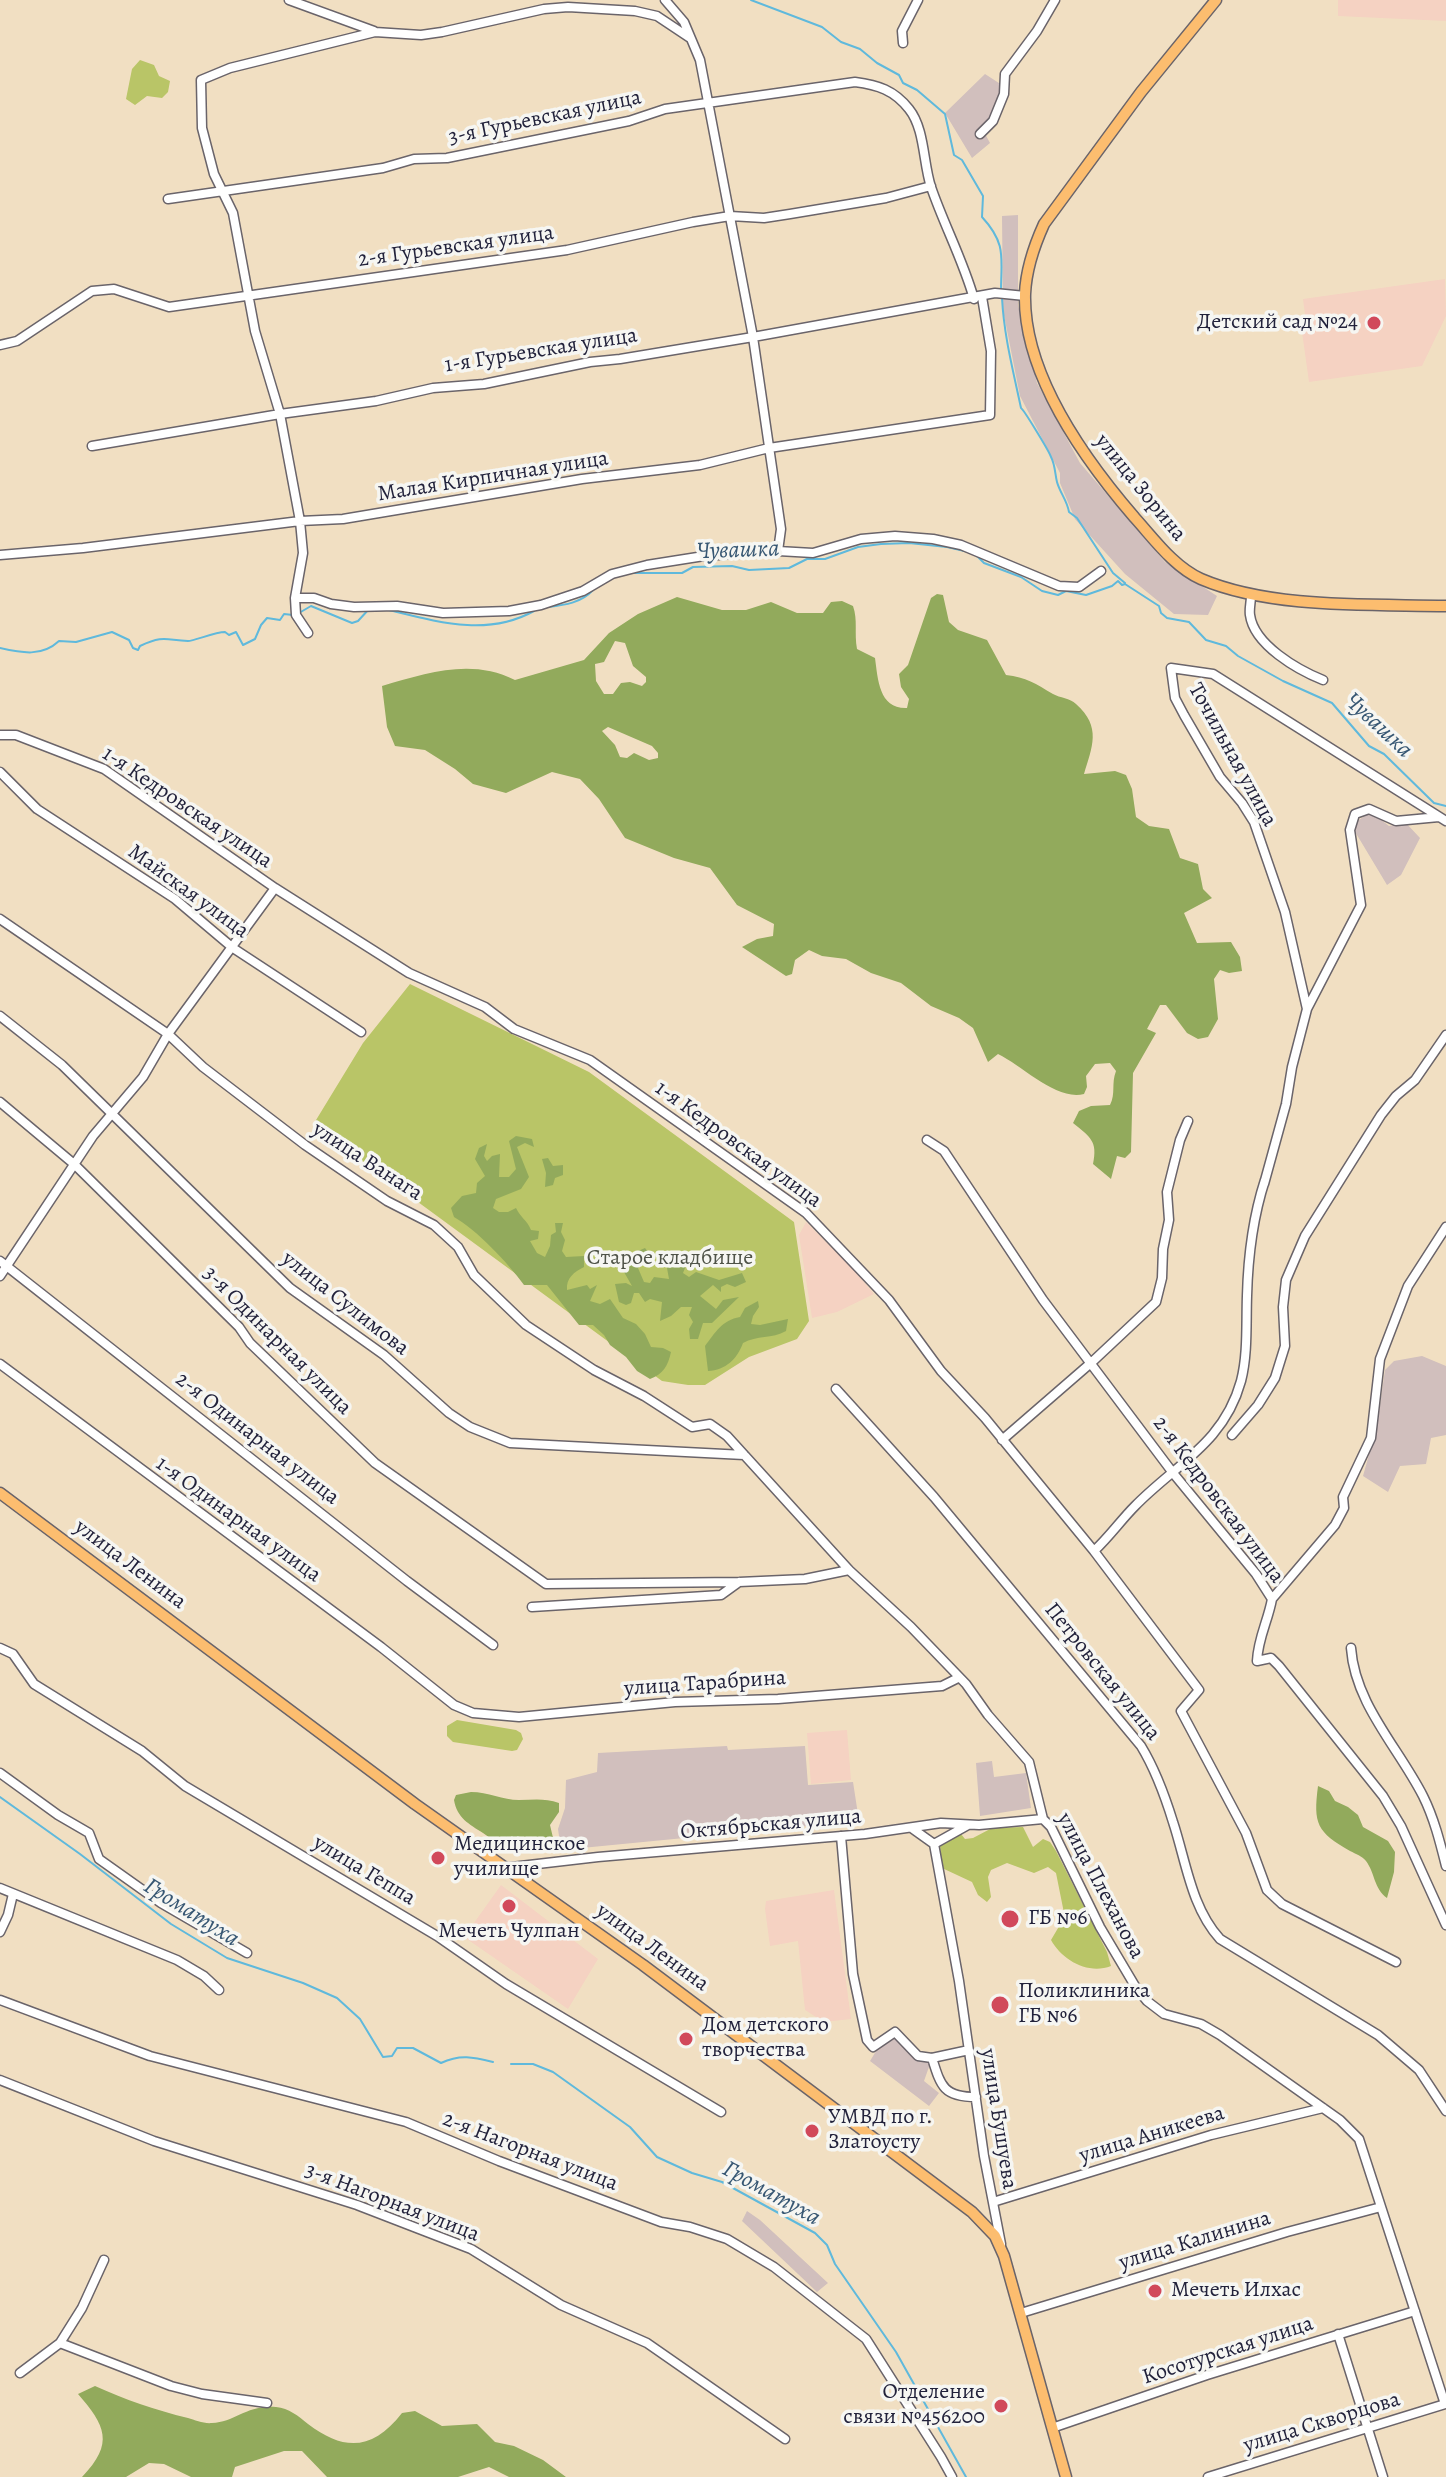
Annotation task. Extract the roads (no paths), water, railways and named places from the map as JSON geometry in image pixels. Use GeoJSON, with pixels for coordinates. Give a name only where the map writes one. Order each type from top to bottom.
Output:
{"type":"FeatureCollection","features":[{"type":"Feature","properties":{"kind":"main road","name":"улица Зорина"},"geometry":{"type":"LineString","coordinates":[[1216,0],[1141,92],[1044,224],[1034,246],[1025,296],[1031,341],[1041,372],[1066,424],[1085,454],[1174,561],[1198,578],[1251,596],[1446,606]]}},
{"type":"Feature","properties":{"kind":"main road","name":"улица Ленина"},"geometry":{"type":"LineString","coordinates":[[0,1493],[503,1868],[652,1972],[952,2195],[987,2226],[1004,2256],[1066,2477]]}},
{"type":"Feature","properties":{"kind":"street"},"geometry":{"type":"LineString","coordinates":[[289,0],[375,32],[421,35],[544,9],[568,7],[635,11],[657,16],[690,38]]}},
{"type":"Feature","properties":{"kind":"street"},"geometry":{"type":"LineString","coordinates":[[665,0],[684,22],[700,60],[753,337],[781,529],[778,551]]}},
{"type":"Feature","properties":{"kind":"street"},"geometry":{"type":"LineString","coordinates":[[903,43],[902,31],[918,0]]}},
{"type":"Feature","properties":{"kind":"street"},"geometry":{"type":"LineString","coordinates":[[980,134],[993,121],[1004,94],[1005,74],[1037,31],[1055,0]]}},
{"type":"Feature","properties":{"kind":"street"},"geometry":{"type":"LineString","coordinates":[[308,633],[296,615],[295,598],[303,553],[280,414],[255,331],[233,213],[221,192],[202,128],[201,80],[230,68],[375,32]]}},
{"type":"Feature","properties":{"kind":"street","name":"3-я Гурьевская улица"},"geometry":{"type":"LineString","coordinates":[[168,199],[383,168],[414,159],[447,158],[629,121],[665,109],[855,82],[882,86],[909,108],[916,121],[931,186]]}},
{"type":"Feature","properties":{"kind":"street"},"geometry":{"type":"LineString","coordinates":[[931,186],[978,298]]}},
{"type":"Feature","properties":{"kind":"street","name":"2-я Гурьевская улица"},"geometry":{"type":"LineString","coordinates":[[0,345],[17,341],[92,291],[114,289],[169,307],[567,250],[730,216],[764,218],[886,198],[931,186]]}},
{"type":"Feature","properties":{"kind":"street","name":"1-я Гурьевская улица"},"geometry":{"type":"LineString","coordinates":[[92,446],[376,401],[433,388],[484,384],[590,362],[753,337],[995,293],[1025,296]]}},
{"type":"Feature","properties":{"kind":"street","name":"Малая Кирпичная улица"},"geometry":{"type":"LineString","coordinates":[[0,555],[300,521],[343,519],[582,479],[700,465],[769,448],[990,415],[991,351],[978,298]]}},
{"type":"Feature","properties":{"kind":"street"},"geometry":{"type":"LineString","coordinates":[[295,598],[314,598],[354,607],[397,606],[443,613],[509,611],[569,596],[612,574],[647,565],[704,556],[778,551],[813,553],[861,539],[895,536],[961,545],[1059,586],[1079,587],[1101,571]]}},
{"type":"Feature","properties":{"kind":"street"},"geometry":{"type":"LineString","coordinates":[[1251,596],[1250,616],[1258,634],[1297,670],[1323,680]]}},
{"type":"Feature","properties":{"kind":"street","name":"Точильная улица"},"geometry":{"type":"LineString","coordinates":[[1264,1184],[1307,1009],[1285,912],[1254,822],[1220,777],[1179,706],[1171,668],[1213,674],[1443,819]]}},
{"type":"Feature","properties":{"kind":"street","name":"1-я Кедровская улица"},"geometry":{"type":"LineString","coordinates":[[0,735],[16,735],[104,769],[275,888],[409,973],[485,1007],[514,1029],[590,1060],[806,1213],[889,1300],[941,1371],[1094,1551],[1199,1690],[1181,1711],[1246,1833],[1267,1890],[1282,1904],[1396,1962]]}},
{"type":"Feature","properties":{"kind":"street","name":"Майская улица"},"geometry":{"type":"LineString","coordinates":[[0,772],[37,809],[175,899],[233,948],[361,1032]]}},
{"type":"Feature","properties":{"kind":"street"},"geometry":{"type":"LineString","coordinates":[[1307,1009],[1361,905],[1350,830],[1355,814],[1369,809],[1396,821],[1443,819]]}},
{"type":"Feature","properties":{"kind":"street"},"geometry":{"type":"LineString","coordinates":[[0,1276],[3,1263],[111,1113],[143,1077],[168,1034],[275,888]]}},
{"type":"Feature","properties":{"kind":"street","name":"улица Ванага"},"geometry":{"type":"LineString","coordinates":[[0,919],[168,1034],[203,1067],[305,1145],[387,1201],[434,1225],[458,1247],[474,1275],[526,1325],[594,1370],[644,1396],[692,1427],[710,1424]]}},
{"type":"Feature","properties":{"kind":"street","name":"улица Сулимова"},"geometry":{"type":"LineString","coordinates":[[0,1016],[62,1065],[290,1288],[384,1355],[449,1413],[470,1427],[510,1443],[744,1455]]}},
{"type":"Feature","properties":{"kind":"street"},"geometry":{"type":"LineString","coordinates":[[1232,1435],[1258,1405],[1275,1378],[1285,1346],[1283,1307],[1286,1280],[1305,1236],[1381,1115],[1396,1096],[1415,1080],[1446,1035]]}},
{"type":"Feature","properties":{"kind":"street","name":"3-я Одинарная улица"},"geometry":{"type":"LineString","coordinates":[[0,1102],[74,1164],[239,1327],[250,1343],[375,1463],[546,1584],[739,1582]]}},
{"type":"Feature","properties":{"kind":"street"},"geometry":{"type":"LineString","coordinates":[[1002,1440],[1156,1302],[1169,1220],[1167,1192],[1188,1121]]}},
{"type":"Feature","properties":{"kind":"street","name":"2-я Кедровская улица"},"geometry":{"type":"LineString","coordinates":[[927,1140],[944,1151],[1043,1300],[1173,1473],[1256,1574],[1272,1599],[1269,1616],[1257,1642],[1257,1661],[1271,1658],[1279,1666],[1383,1796],[1401,1826],[1446,1925]]}},
{"type":"Feature","properties":{"kind":"street"},"geometry":{"type":"LineString","coordinates":[[1094,1551],[1118,1529],[1137,1504],[1217,1432],[1241,1383],[1245,1360],[1247,1281],[1256,1208],[1274,1153]]}},
{"type":"Feature","properties":{"kind":"street"},"geometry":{"type":"LineString","coordinates":[[1272,1599],[1335,1525],[1344,1508],[1343,1497],[1371,1438],[1380,1359],[1408,1286],[1446,1227]]}},
{"type":"Feature","properties":{"kind":"street","name":"2-я Одинарная улица"},"geometry":{"type":"LineString","coordinates":[[3,1263],[407,1581],[493,1645]]}},
{"type":"Feature","properties":{"kind":"street","name":"1-я Одинарная улица"},"geometry":{"type":"LineString","coordinates":[[0,1364],[381,1647],[454,1705]]}},
{"type":"Feature","properties":{"kind":"street","name":"Петровская улица"},"geometry":{"type":"LineString","coordinates":[[836,1389],[934,1497],[1141,1746],[1151,1763],[1173,1821],[1207,1925],[1220,1939],[1378,2035],[1419,2070],[1446,2111]]}},
{"type":"Feature","properties":{"kind":"street","name":"улица Плеханова"},"geometry":{"type":"LineString","coordinates":[[710,1424],[727,1436],[849,1570],[911,1627],[966,1684],[1029,1762],[1043,1819],[1051,1827],[1120,1965],[1147,2001],[1164,2014],[1201,2024],[1220,2035],[1340,2120],[1359,2139],[1445,2404]]}},
{"type":"Feature","properties":{"kind":"street"},"geometry":{"type":"LineString","coordinates":[[532,1607],[721,1595],[739,1582],[805,1579],[849,1570]]}},
{"type":"Feature","properties":{"kind":"street","name":"улица Геппа"},"geometry":{"type":"LineString","coordinates":[[0,1648],[13,1654],[34,1684],[142,1751],[185,1786],[437,1936],[506,1984],[721,2112]]}},
{"type":"Feature","properties":{"kind":"street"},"geometry":{"type":"LineString","coordinates":[[1351,1648],[1354,1676],[1422,1794],[1435,1824],[1446,1866]]}},
{"type":"Feature","properties":{"kind":"street","name":"улица Тарабрина"},"geometry":{"type":"LineString","coordinates":[[454,1705],[473,1713],[519,1717],[675,1702],[778,1699],[942,1686],[958,1678]]}},
{"type":"Feature","properties":{"kind":"street"},"geometry":{"type":"LineString","coordinates":[[0,1773],[58,1815],[89,1833],[99,1859],[161,1903],[247,1953]]}},
{"type":"Feature","properties":{"kind":"street","name":"Октябрьская улица"},"geometry":{"type":"LineString","coordinates":[[503,1868],[913,1829],[953,1822],[968,1825],[1043,1819]]}},
{"type":"Feature","properties":{"kind":"street"},"geometry":{"type":"LineString","coordinates":[[913,1829],[934,1844],[968,1825]]}},
{"type":"Feature","properties":{"kind":"street"},"geometry":{"type":"LineString","coordinates":[[841,1836],[853,1974],[867,2040],[873,2047],[895,2032],[918,2056],[932,2058],[969,2050]]}},
{"type":"Feature","properties":{"kind":"street","name":"улица Бушуева"},"geometry":{"type":"LineString","coordinates":[[934,1844],[1004,2256]]}},
{"type":"Feature","properties":{"kind":"street"},"geometry":{"type":"LineString","coordinates":[[0,1888],[177,1960],[204,1976],[219,1990]]}},
{"type":"Feature","properties":{"kind":"street"},"geometry":{"type":"LineString","coordinates":[[0,1932],[13,1894]]}},
{"type":"Feature","properties":{"kind":"street","name":"2-я Нагорная улица"},"geometry":{"type":"LineString","coordinates":[[0,2000],[150,2056],[406,2122],[661,2222],[727,2239],[774,2267],[866,2339],[952,2477]]}},
{"type":"Feature","properties":{"kind":"street"},"geometry":{"type":"LineString","coordinates":[[932,2058],[939,2082],[956,2097],[976,2097]]}},
{"type":"Feature","properties":{"kind":"street","name":"3-я Нагорная улица"},"geometry":{"type":"LineString","coordinates":[[0,2080],[154,2141],[357,2205],[471,2249],[561,2305],[647,2343],[785,2439]]}},
{"type":"Feature","properties":{"kind":"street","name":"улица Аникеева"},"geometry":{"type":"LineString","coordinates":[[993,2202],[1211,2135],[1323,2108]]}},
{"type":"Feature","properties":{"kind":"street","name":"улица Калинина"},"geometry":{"type":"LineString","coordinates":[[1021,2313],[1287,2232],[1381,2207]]}},
{"type":"Feature","properties":{"kind":"street"},"geometry":{"type":"LineString","coordinates":[[20,2373],[60,2343],[82,2308],[104,2260]]}},
{"type":"Feature","properties":{"kind":"street","name":"Косотурская улица"},"geometry":{"type":"LineString","coordinates":[[1052,2428],[1415,2311]]}},
{"type":"Feature","properties":{"kind":"street"},"geometry":{"type":"LineString","coordinates":[[1338,2334],[1383,2477]]}},
{"type":"Feature","properties":{"kind":"street"},"geometry":{"type":"LineString","coordinates":[[60,2343],[171,2386],[202,2394],[267,2403]]}},
{"type":"Feature","properties":{"kind":"street","name":"улица Скворцова"},"geometry":{"type":"LineString","coordinates":[[1208,2477],[1445,2404]]}},
{"type":"Feature","properties":{"kind":"waterway"},"geometry":{"type":"LineString","coordinates":[[751,0],[822,27],[841,42],[860,49],[899,75],[903,83],[917,90],[945,114],[954,155],[962,160],[983,196],[982,217],[999,244],[1001,292]]}},
{"type":"Feature","properties":{"kind":"waterway"},"geometry":{"type":"LineString","coordinates":[[1002,298],[1021,408],[1052,460],[1069,512],[1077,518],[1113,573],[1125,583]]}},
{"type":"Feature","properties":{"kind":"waterway","name":"Чувашка"},"geometry":{"type":"LineString","coordinates":[[631,573],[682,573],[693,567],[732,566],[749,570],[789,568],[807,559],[825,559],[858,547],[881,544],[909,543],[969,552]]}},
{"type":"Feature","properties":{"kind":"waterway","name":"Чувашка"},"geometry":{"type":"LineString","coordinates":[[975,554],[984,563],[1021,577],[1042,591],[1058,595],[1066,591],[1086,595],[1118,581],[1125,584],[1159,606],[1167,618],[1189,622],[1206,640],[1226,646],[1283,681],[1332,703],[1369,746],[1384,754],[1434,803],[1446,806]]}},
{"type":"Feature","properties":{"kind":"waterway","name":"Чувашка"},"geometry":{"type":"LineString","coordinates":[[548,607],[578,601],[593,590]]}},
{"type":"Feature","properties":{"kind":"waterway","name":"Чувашка"},"geometry":{"type":"LineString","coordinates":[[299,613],[311,606],[352,623],[369,609]]}},
{"type":"Feature","properties":{"kind":"waterway","name":"Чувашка"},"geometry":{"type":"LineString","coordinates":[[389,610],[462,625],[498,624],[534,611]]}},
{"type":"Feature","properties":{"kind":"waterway","name":"Чувашка"},"geometry":{"type":"LineString","coordinates":[[0,648],[39,652],[59,641],[76,642],[112,632],[129,640],[138,650],[140,646],[160,639],[188,641],[225,632],[229,635],[236,632],[243,645],[255,639],[267,618],[280,620],[284,614],[293,615]]}},
{"type":"Feature","properties":{"kind":"waterway","name":"Громатуха"},"geometry":{"type":"LineString","coordinates":[[0,1797],[171,1924],[227,1958],[303,1983],[337,1998],[360,2019],[383,2057],[392,2056],[397,2048],[413,2048],[441,2063],[467,2057],[493,2062]]}},
{"type":"Feature","properties":{"kind":"waterway","name":"Громатуха"},"geometry":{"type":"LineString","coordinates":[[511,2064],[533,2064],[553,2072],[630,2127],[657,2157],[722,2182],[815,2233],[827,2245],[835,2264],[896,2352],[966,2477]]}},
{"type":"Feature","properties":{"kind":"place","name":"Детский сад №24"},"geometry":{"type":"Point","coordinates":[1374,323]}},
{"type":"Feature","properties":{"kind":"place","name":"Медицинское училище"},"geometry":{"type":"Point","coordinates":[438,1858]}},
{"type":"Feature","properties":{"kind":"place","name":"Мечеть Чулпан"},"geometry":{"type":"Point","coordinates":[509,1906]}},
{"type":"Feature","properties":{"kind":"place","name":"ГБ №6"},"geometry":{"type":"Point","coordinates":[1010,1919]}},
{"type":"Feature","properties":{"kind":"place","name":"Поликлиника ГБ №6"},"geometry":{"type":"Point","coordinates":[1000,2005]}},
{"type":"Feature","properties":{"kind":"place","name":"Дом детского творчества"},"geometry":{"type":"Point","coordinates":[686,2039]}},
{"type":"Feature","properties":{"kind":"place","name":"УМВД по г. Златоусту"},"geometry":{"type":"Point","coordinates":[812,2131]}},
{"type":"Feature","properties":{"kind":"place","name":"Мечеть Илхас"},"geometry":{"type":"Point","coordinates":[1155,2291]}},
{"type":"Feature","properties":{"kind":"place","name":"Отделение связи №456200"},"geometry":{"type":"Point","coordinates":[1001,2406]}},
{"type":"Feature","properties":{"kind":"park label","name":"Старое кладбище"},"geometry":{"type":"Point","coordinates":[670,1259]}}]}
